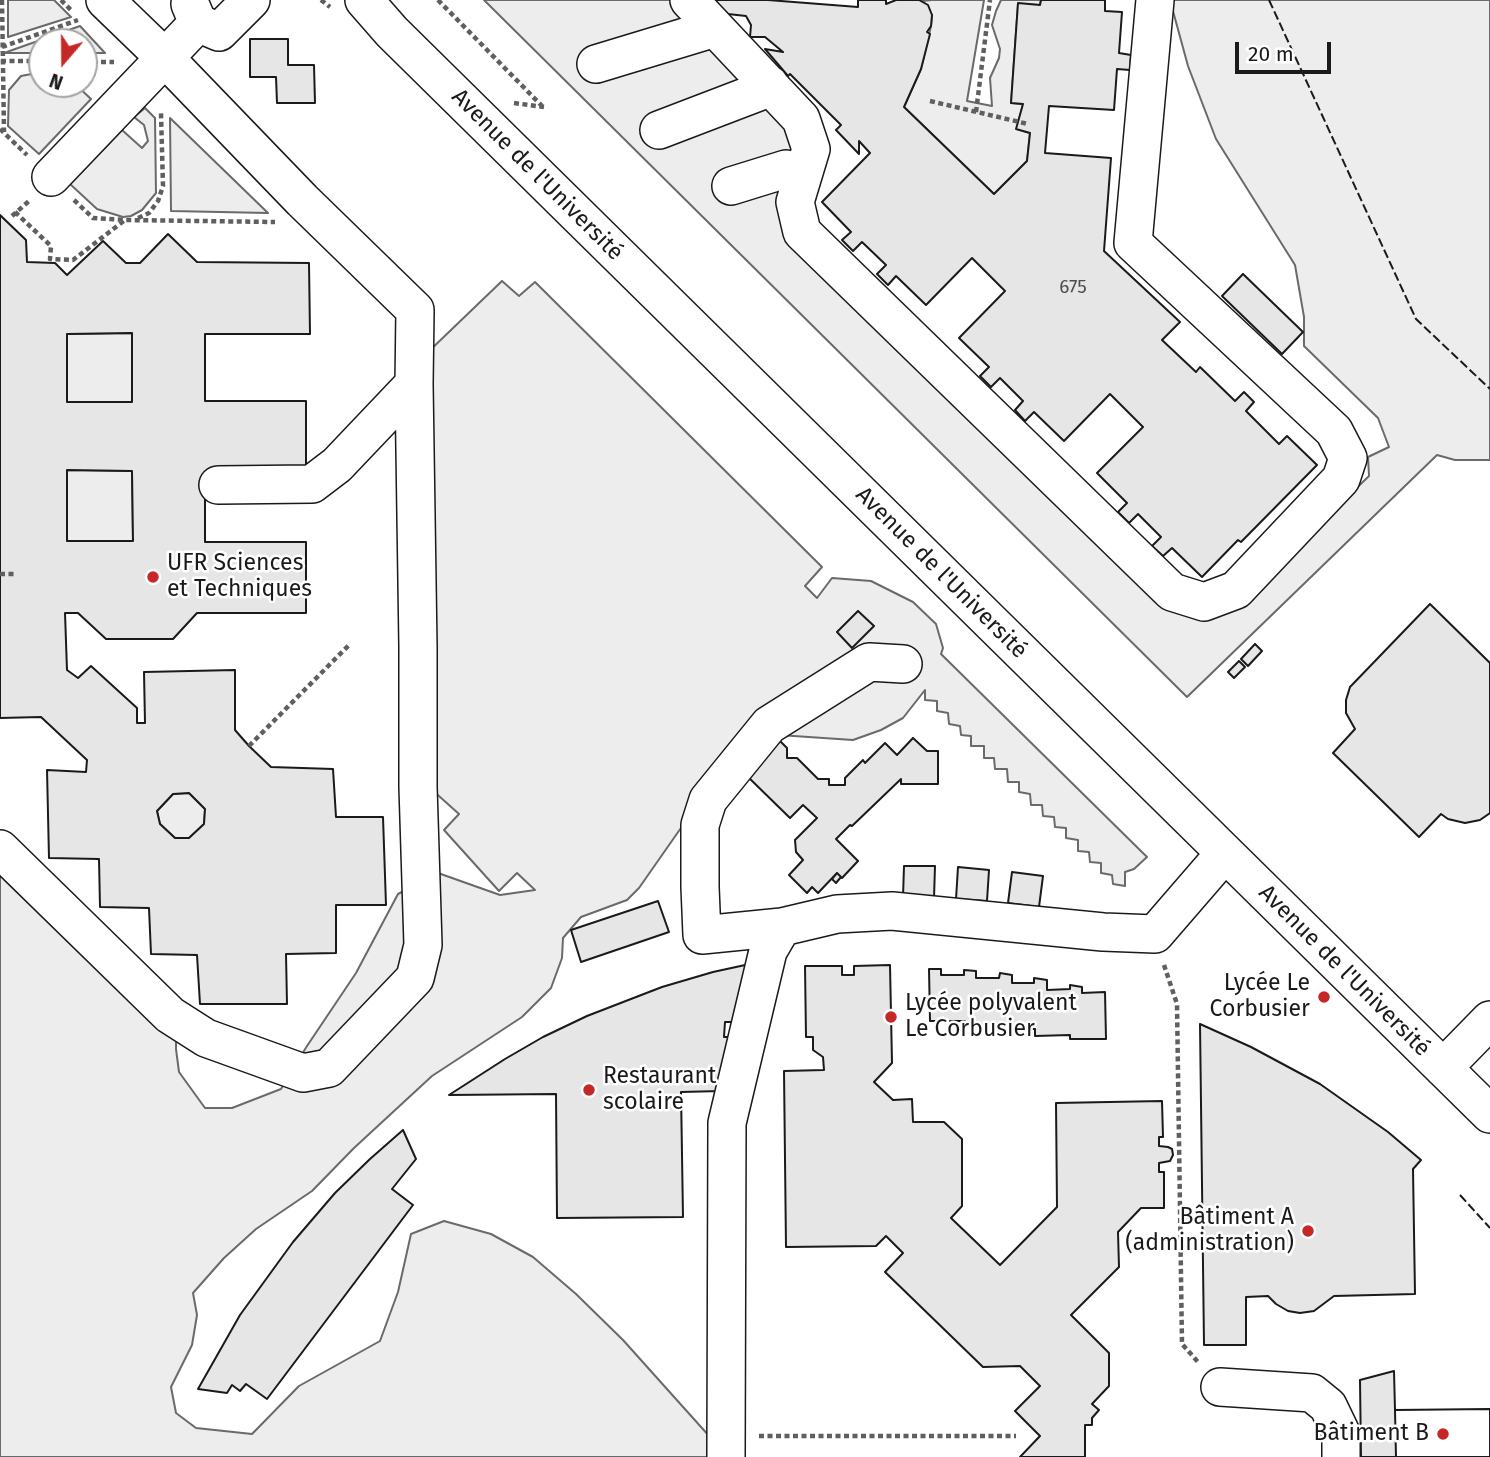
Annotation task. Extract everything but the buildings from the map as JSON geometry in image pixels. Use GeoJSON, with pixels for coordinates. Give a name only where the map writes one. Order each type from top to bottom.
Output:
{"type":"FeatureCollection","features":[{"type":"Feature","properties":{"kind":"street"},"geometry":{"type":"LineString","coordinates":[[40,188],[165,58],[194,11],[219,32],[251,0]]}},
{"type":"Feature","properties":{"kind":"street","name":"Avenue de l'Université"},"geometry":{"type":"LineString","coordinates":[[364,0],[390,16],[1225,853],[1490,1114]]}},
{"type":"Feature","properties":{"kind":"street"},"geometry":{"type":"LineString","coordinates":[[701,12],[802,119],[811,149],[795,202],[802,232],[1172,592],[1204,602],[1236,590],[1341,479],[1348,458],[1334,431],[1133,243],[1155,0]]}},
{"type":"Feature","properties":{"kind":"street"},"geometry":{"type":"LineString","coordinates":[[0,849],[170,1015],[206,1038],[303,1073],[329,1068],[415,978],[423,945],[418,787],[415,310],[108,3]]}},
{"type":"Feature","properties":{"kind":"street"},"geometry":{"type":"LineString","coordinates":[[596,64],[705,31],[701,12]]}},
{"type":"Feature","properties":{"kind":"street"},"geometry":{"type":"LineString","coordinates":[[659,130],[761,91],[769,84]]}},
{"type":"Feature","properties":{"kind":"street"},"geometry":{"type":"LineString","coordinates":[[731,186],[786,169],[803,174]]}},
{"type":"Feature","properties":{"kind":"street"},"geometry":{"type":"LineString","coordinates":[[218,485],[312,484],[337,465],[414,384]]}},
{"type":"Feature","properties":{"kind":"street"},"geometry":{"type":"LineString","coordinates":[[903,664],[869,662],[769,725],[708,800],[700,825],[702,935],[782,927],[837,914],[892,911],[1103,932],[1154,934],[1225,853]]}},
{"type":"Feature","properties":{"kind":"street"},"geometry":{"type":"LineString","coordinates":[[726,1446],[727,1123],[768,950],[782,927]]}},
{"type":"Feature","properties":{"kind":"street"},"geometry":{"type":"LineString","coordinates":[[1443,1069],[1490,1020]]}},
{"type":"Feature","properties":{"kind":"street"},"geometry":{"type":"LineString","coordinates":[[1220,1387],[1312,1393],[1328,1406],[1341,1433],[1341,1457]]}},
{"type":"Feature","properties":{"kind":"path"},"geometry":{"type":"LineString","coordinates":[[0,129],[4,133],[2,0]]}},
{"type":"Feature","properties":{"kind":"path"},"geometry":{"type":"LineString","coordinates":[[438,0],[544,107]]}},
{"type":"Feature","properties":{"kind":"path"},"geometry":{"type":"LineString","coordinates":[[976,112],[990,0]]}},
{"type":"Feature","properties":{"kind":"path"},"geometry":{"type":"LineString","coordinates":[[2,47],[108,3]]}},
{"type":"Feature","properties":{"kind":"path"},"geometry":{"type":"LineString","coordinates":[[1,61],[28,61]]}},
{"type":"Feature","properties":{"kind":"path"},"geometry":{"type":"LineString","coordinates":[[98,62],[122,62]]}},
{"type":"Feature","properties":{"kind":"path"},"geometry":{"type":"LineString","coordinates":[[40,188],[14,214],[51,246],[50,259],[73,260],[125,220],[140,218],[149,213],[158,201],[163,186],[161,101]]}},
{"type":"Feature","properties":{"kind":"path"},"geometry":{"type":"LineString","coordinates":[[930,101],[1028,124]]}},
{"type":"Feature","properties":{"kind":"path"},"geometry":{"type":"LineString","coordinates":[[93,218],[281,222]]}},
{"type":"Feature","properties":{"kind":"path"},"geometry":{"type":"LineString","coordinates":[[0,574],[17,574]]}},
{"type":"Feature","properties":{"kind":"path"},"geometry":{"type":"LineString","coordinates":[[249,746],[349,645]]}},
{"type":"Feature","properties":{"kind":"path"},"geometry":{"type":"LineString","coordinates":[[1154,934],[1177,1004],[1182,1344],[1220,1387]]}},
{"type":"Feature","properties":{"kind":"path"},"geometry":{"type":"LineString","coordinates":[[726,1446],[1016,1436]]}},
{"type":"Feature","properties":{"kind":"shaded area"},"geometry":{"type":"Polygon","coordinates":[[[8,0],[54,0],[71,17],[28,28],[28,31],[8,37],[8,0]]]}},
{"type":"Feature","properties":{"kind":"shaded area"},"geometry":{"type":"Polygon","coordinates":[[[484,0],[677,0],[784,118],[793,150],[780,189],[1140,586],[1241,600],[1369,476],[1368,457],[1389,447],[1378,418],[1304,346],[1304,317],[1295,265],[1216,139],[1188,66],[1170,0],[1490,0],[1490,460],[1455,460],[1437,455],[1187,697],[484,0]]]}},
{"type":"Feature","properties":{"kind":"shaded area"},"geometry":{"type":"Polygon","coordinates":[[[984,0],[967,101],[992,106],[990,78],[1000,49],[992,25],[1001,0],[1041,0],[1040,5],[1018,4],[1011,103],[1023,104],[1017,129],[1030,133],[1027,161],[994,194],[904,107],[921,69],[931,26],[932,15],[922,1],[984,0]]]}},
{"type":"Feature","properties":{"kind":"shaded area"},"geometry":{"type":"Polygon","coordinates":[[[28,44],[28,53],[4,53],[28,44]]]}},
{"type":"Feature","properties":{"kind":"shaded area"},"geometry":{"type":"Polygon","coordinates":[[[28,75],[28,98],[91,99],[39,154],[8,126],[9,90],[21,76],[28,75]]]}},
{"type":"Feature","properties":{"kind":"shaded area"},"geometry":{"type":"Polygon","coordinates":[[[145,108],[155,118],[156,193],[142,210],[131,216],[123,217],[97,209],[70,184],[122,130],[142,148],[148,141],[144,125],[134,117],[145,108]]]}},
{"type":"Feature","properties":{"kind":"shaded area"},"geometry":{"type":"Polygon","coordinates":[[[170,118],[268,213],[171,211],[170,118]]]}},
{"type":"Feature","properties":{"kind":"shaded area"},"geometry":{"type":"Polygon","coordinates":[[[502,281],[519,296],[535,282],[822,567],[805,586],[817,598],[832,578],[871,581],[913,602],[936,624],[943,648],[941,654],[1147,857],[1134,869],[1125,872],[1125,886],[1113,884],[1112,875],[1101,873],[1101,863],[1090,862],[1089,852],[1078,851],[1078,840],[1066,838],[1066,828],[1055,827],[1054,817],[1043,816],[1042,805],[1031,805],[1030,794],[1019,792],[1019,782],[1008,782],[1007,769],[995,769],[994,758],[984,758],[984,746],[971,746],[971,736],[961,735],[960,726],[949,724],[948,713],[937,711],[937,701],[925,700],[925,690],[903,718],[881,730],[853,740],[779,735],[690,815],[639,888],[627,900],[581,917],[563,938],[562,958],[551,988],[522,1017],[432,1076],[312,1191],[256,1229],[224,1258],[193,1293],[197,1315],[192,1345],[171,1387],[176,1413],[196,1428],[252,1434],[299,1386],[380,1341],[398,1292],[411,1234],[444,1221],[491,1234],[533,1257],[576,1294],[623,1340],[710,1437],[716,1457],[0,1457],[0,863],[176,1037],[179,1072],[205,1108],[232,1108],[281,1089],[356,973],[398,894],[438,873],[500,895],[535,890],[517,873],[499,891],[444,830],[459,814],[430,788],[426,354],[502,281]]]}},
{"type":"Feature","properties":{"kind":"shaded area"},"geometry":{"type":"Polygon","coordinates":[[[132,333],[132,402],[67,402],[67,334],[132,333]]]}},
{"type":"Feature","properties":{"kind":"shaded area"},"geometry":{"type":"Polygon","coordinates":[[[67,470],[132,471],[133,541],[67,541],[67,470]]]}},
{"type":"Feature","properties":{"kind":"shaded area"},"geometry":{"type":"Polygon","coordinates":[[[189,793],[205,809],[204,824],[189,838],[175,838],[160,824],[157,811],[173,794],[189,793]]]}},
{"type":"Feature","properties":{"kind":"fence"},"geometry":{"type":"LineString","coordinates":[[1269,0],[1416,319],[1490,389]]}},
{"type":"Feature","properties":{"kind":"fence"},"geometry":{"type":"LineString","coordinates":[[1460,1195],[1490,1228]]}},
{"type":"Feature","properties":{"kind":"place","name":"UFR Sciences et Techniques"},"geometry":{"type":"Point","coordinates":[153,577]}},
{"type":"Feature","properties":{"kind":"place","name":"Lycée Le Corbusier"},"geometry":{"type":"Point","coordinates":[1324,997]}},
{"type":"Feature","properties":{"kind":"place","name":"Lycée polyvalent Le Corbusier"},"geometry":{"type":"Point","coordinates":[891,1017]}},
{"type":"Feature","properties":{"kind":"place","name":"Restaurant scolaire"},"geometry":{"type":"Point","coordinates":[589,1090]}},
{"type":"Feature","properties":{"kind":"place","name":"Bâtiment A (administration)"},"geometry":{"type":"Point","coordinates":[1308,1231]}},
{"type":"Feature","properties":{"kind":"place","name":"Bâtiment B"},"geometry":{"type":"Point","coordinates":[1443,1434]}}]}
